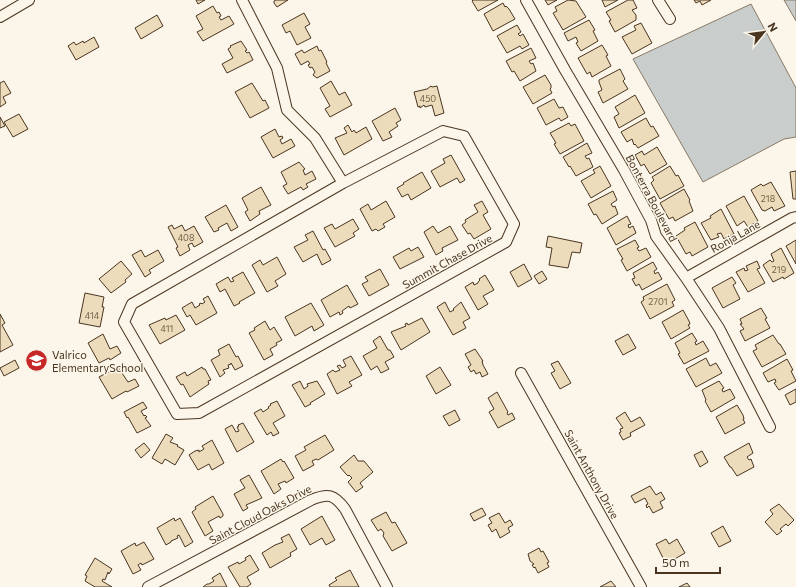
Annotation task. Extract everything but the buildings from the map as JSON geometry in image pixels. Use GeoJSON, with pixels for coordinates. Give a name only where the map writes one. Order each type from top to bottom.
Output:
{"type":"FeatureCollection","features":[{"type":"Feature","properties":{"kind":"street"},"geometry":{"type":"LineString","coordinates":[[0,17],[30,0]]}},
{"type":"Feature","properties":{"kind":"street"},"geometry":{"type":"LineString","coordinates":[[242,0],[277,68],[287,110],[315,138],[343,183]]}},
{"type":"Feature","properties":{"kind":"street","name":"Bonterra Boulevard"},"geometry":{"type":"LineString","coordinates":[[526,0],[624,170],[651,220],[656,236],[720,328],[770,427]]}},
{"type":"Feature","properties":{"kind":"street"},"geometry":{"type":"LineString","coordinates":[[658,0],[670,19]]}},
{"type":"Feature","properties":{"kind":"street","name":"Summit Chase Drive"},"geometry":{"type":"LineString","coordinates":[[443,131],[464,136],[514,224],[506,242],[199,412],[177,414],[124,322],[132,304],[343,183],[443,131]]}},
{"type":"Feature","properties":{"kind":"street","name":"Ronja Lane"},"geometry":{"type":"LineString","coordinates":[[686,278],[796,217]]}},
{"type":"Feature","properties":{"kind":"street","name":"Saint Anthony Drive"},"geometry":{"type":"LineString","coordinates":[[521,373],[641,587]]}},
{"type":"Feature","properties":{"kind":"street","name":"Saint Cloud Oaks Drive"},"geometry":{"type":"LineString","coordinates":[[148,587],[311,500],[326,495],[336,498],[345,510],[387,587]]}},
{"type":"Feature","properties":{"kind":"shaded area"},"geometry":{"type":"Polygon","coordinates":[[[784,0],[796,0],[796,21],[784,0]]]}},
{"type":"Feature","properties":{"kind":"shaded area"},"geometry":{"type":"Polygon","coordinates":[[[751,4],[796,88],[796,137],[784,139],[703,182],[633,59],[751,4]]]}},
{"type":"Feature","properties":{"kind":"place","name":"Valrico ElementarySchool"},"geometry":{"type":"Point","coordinates":[36,360]}}]}
